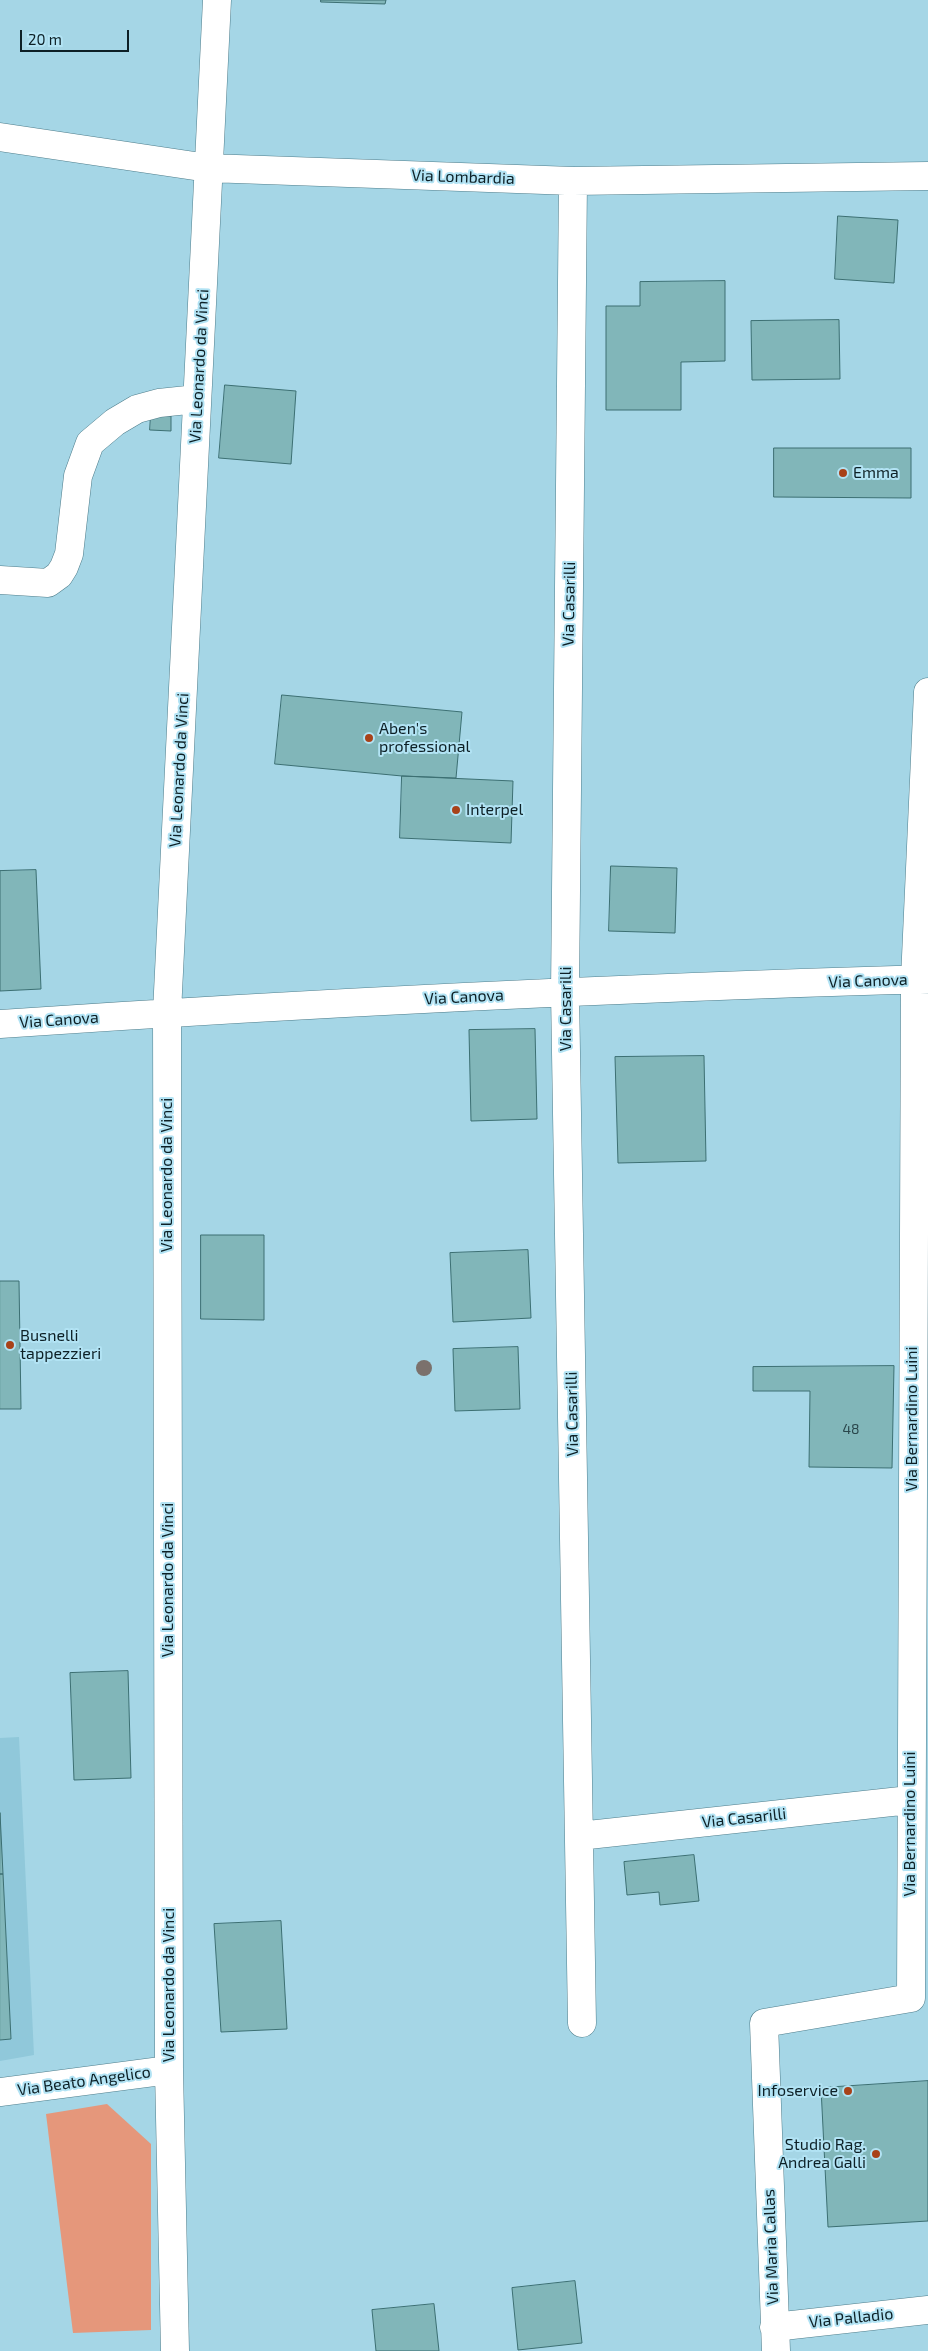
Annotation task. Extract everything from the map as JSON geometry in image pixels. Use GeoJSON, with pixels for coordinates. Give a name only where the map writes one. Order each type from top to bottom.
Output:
{"type":"FeatureCollection","features":[{"type":"Feature","properties":{"kind":"street","name":"Via Leonardo da Vinci"},"geometry":{"type":"LineString","coordinates":[[175,2351],[169,2070],[167,1012],[217,0]]}},
{"type":"Feature","properties":{"kind":"street","name":"Via Lombardia"},"geometry":{"type":"LineString","coordinates":[[0,137],[208,168],[573,181],[928,176]]}},
{"type":"Feature","properties":{"kind":"street","name":"Via Casarilli"},"geometry":{"type":"LineString","coordinates":[[573,181],[565,992],[582,2023]]}},
{"type":"Feature","properties":{"kind":"street"},"geometry":{"type":"LineString","coordinates":[[0,580],[48,583],[59,575],[69,554],[78,476],[90,443],[115,422],[137,408],[158,403],[197,399]]}},
{"type":"Feature","properties":{"kind":"street","name":"Via Bernardino Luini"},"geometry":{"type":"LineString","coordinates":[[764,2023],[910,1998],[919,1960],[910,1800],[920,1596],[922,979],[928,692]]}},
{"type":"Feature","properties":{"kind":"street","name":"Via Canova"},"geometry":{"type":"LineString","coordinates":[[0,1024],[167,1012],[565,992],[922,979]]}},
{"type":"Feature","properties":{"kind":"street","name":"Via Casarilli"},"geometry":{"type":"LineString","coordinates":[[579,1836],[910,1800]]}},
{"type":"Feature","properties":{"kind":"street","name":"Via Maria Callas"},"geometry":{"type":"LineString","coordinates":[[764,2023],[775,2339]]}},
{"type":"Feature","properties":{"kind":"street","name":"Via Beato Angelico"},"geometry":{"type":"LineString","coordinates":[[0,2092],[169,2070]]}},
{"type":"Feature","properties":{"kind":"street","name":"Via Palladio"},"geometry":{"type":"LineString","coordinates":[[775,2339],[928,2310]]}},
{"type":"Feature","properties":{"kind":"shaded area"},"geometry":{"type":"Polygon","coordinates":[[[19,1737],[34,2055],[0,2061],[0,1738],[19,1737]]]}},
{"type":"Feature","properties":{"kind":"shaded area"},"geometry":{"type":"Polygon","coordinates":[[[107,2104],[151,2144],[151,2330],[73,2333],[46,2114],[107,2104]]]}},
{"type":"Feature","properties":{"kind":"building"},"geometry":{"type":"Polygon","coordinates":[[[321,0],[386,0],[385,4],[321,2],[321,0]]]}},
{"type":"Feature","properties":{"kind":"building"},"geometry":{"type":"Polygon","coordinates":[[[838,216],[898,220],[894,283],[835,279],[838,216]]]}},
{"type":"Feature","properties":{"kind":"building"},"geometry":{"type":"Polygon","coordinates":[[[725,281],[725,361],[681,362],[681,410],[606,410],[606,306],[640,306],[640,282],[725,281]]]}},
{"type":"Feature","properties":{"kind":"building"},"geometry":{"type":"Polygon","coordinates":[[[839,320],[840,379],[752,380],[751,321],[839,320]]]}},
{"type":"Feature","properties":{"kind":"building"},"geometry":{"type":"Polygon","coordinates":[[[225,385],[296,391],[291,464],[219,458],[225,385]]]}},
{"type":"Feature","properties":{"kind":"building"},"geometry":{"type":"Polygon","coordinates":[[[151,415],[171,416],[171,431],[150,430],[151,415]]]}},
{"type":"Feature","properties":{"kind":"building","name":"Emma"},"geometry":{"type":"Polygon","coordinates":[[[774,448],[911,448],[911,498],[774,497],[774,448]]]}},
{"type":"Feature","properties":{"kind":"building","name":"Aben's professional"},"geometry":{"type":"Polygon","coordinates":[[[282,695],[462,712],[456,778],[402,776],[275,764],[282,695]]]}},
{"type":"Feature","properties":{"kind":"building","name":"Interpel"},"geometry":{"type":"Polygon","coordinates":[[[402,776],[513,781],[511,843],[400,838],[402,776]]]}},
{"type":"Feature","properties":{"kind":"building"},"geometry":{"type":"Polygon","coordinates":[[[611,866],[677,868],[675,933],[609,931],[611,866]]]}},
{"type":"Feature","properties":{"kind":"building"},"geometry":{"type":"Polygon","coordinates":[[[36,870],[41,989],[0,991],[0,871],[36,870]]]}},
{"type":"Feature","properties":{"kind":"building"},"geometry":{"type":"Polygon","coordinates":[[[535,1029],[537,1119],[471,1121],[469,1030],[535,1029]]]}},
{"type":"Feature","properties":{"kind":"building"},"geometry":{"type":"Polygon","coordinates":[[[704,1056],[706,1161],[618,1163],[615,1057],[704,1056]]]}},
{"type":"Feature","properties":{"kind":"building"},"geometry":{"type":"Polygon","coordinates":[[[201,1235],[264,1235],[264,1320],[201,1319],[201,1235]]]}},
{"type":"Feature","properties":{"kind":"building"},"geometry":{"type":"Polygon","coordinates":[[[528,1250],[531,1318],[453,1322],[450,1253],[528,1250]]]}},
{"type":"Feature","properties":{"kind":"building","name":"Busnelli tappezzieri"},"geometry":{"type":"Polygon","coordinates":[[[0,1281],[19,1281],[21,1409],[0,1409],[0,1281]]]}},
{"type":"Feature","properties":{"kind":"building"},"geometry":{"type":"Polygon","coordinates":[[[518,1347],[520,1409],[455,1411],[453,1349],[518,1347]]]}},
{"type":"Feature","properties":{"kind":"building"},"geometry":{"type":"Polygon","coordinates":[[[894,1366],[892,1468],[809,1467],[810,1391],[753,1391],[753,1367],[894,1366]]]}},
{"type":"Feature","properties":{"kind":"building"},"geometry":{"type":"Polygon","coordinates":[[[128,1671],[131,1778],[74,1780],[70,1673],[128,1671]]]}},
{"type":"Feature","properties":{"kind":"building"},"geometry":{"type":"Polygon","coordinates":[[[0,1813],[3,1874],[0,1874],[0,1813]]]}},
{"type":"Feature","properties":{"kind":"building"},"geometry":{"type":"Polygon","coordinates":[[[694,1855],[699,1901],[660,1905],[659,1892],[627,1895],[624,1862],[694,1855]]]}},
{"type":"Feature","properties":{"kind":"building"},"geometry":{"type":"Polygon","coordinates":[[[0,1874],[3,1874],[11,2039],[0,2040],[0,1874]]]}},
{"type":"Feature","properties":{"kind":"building"},"geometry":{"type":"Polygon","coordinates":[[[281,1921],[287,2029],[221,2032],[214,1924],[281,1921]]]}},
{"type":"Feature","properties":{"kind":"building","name":"Studio Rag. Andrea Galli"},"geometry":{"type":"Polygon","coordinates":[[[928,2081],[928,2221],[828,2227],[821,2088],[928,2081]]]}},
{"type":"Feature","properties":{"kind":"building"},"geometry":{"type":"Polygon","coordinates":[[[575,2281],[582,2343],[518,2350],[512,2288],[575,2281]]]}},
{"type":"Feature","properties":{"kind":"building"},"geometry":{"type":"Polygon","coordinates":[[[434,2304],[439,2351],[376,2351],[372,2310],[434,2304]]]}},
{"type":"Feature","properties":{"kind":"place","name":"Emma"},"geometry":{"type":"Point","coordinates":[843,473]}},
{"type":"Feature","properties":{"kind":"place","name":"Aben's professional"},"geometry":{"type":"Point","coordinates":[369,738]}},
{"type":"Feature","properties":{"kind":"place","name":"Interpel"},"geometry":{"type":"Point","coordinates":[456,810]}},
{"type":"Feature","properties":{"kind":"place","name":"Busnelli tappezzieri"},"geometry":{"type":"Point","coordinates":[10,1345]}},
{"type":"Feature","properties":{"kind":"place","name":"Infoservice"},"geometry":{"type":"Point","coordinates":[848,2091]}},
{"type":"Feature","properties":{"kind":"place","name":"Studio Rag. Andrea Galli"},"geometry":{"type":"Point","coordinates":[876,2154]}}]}
